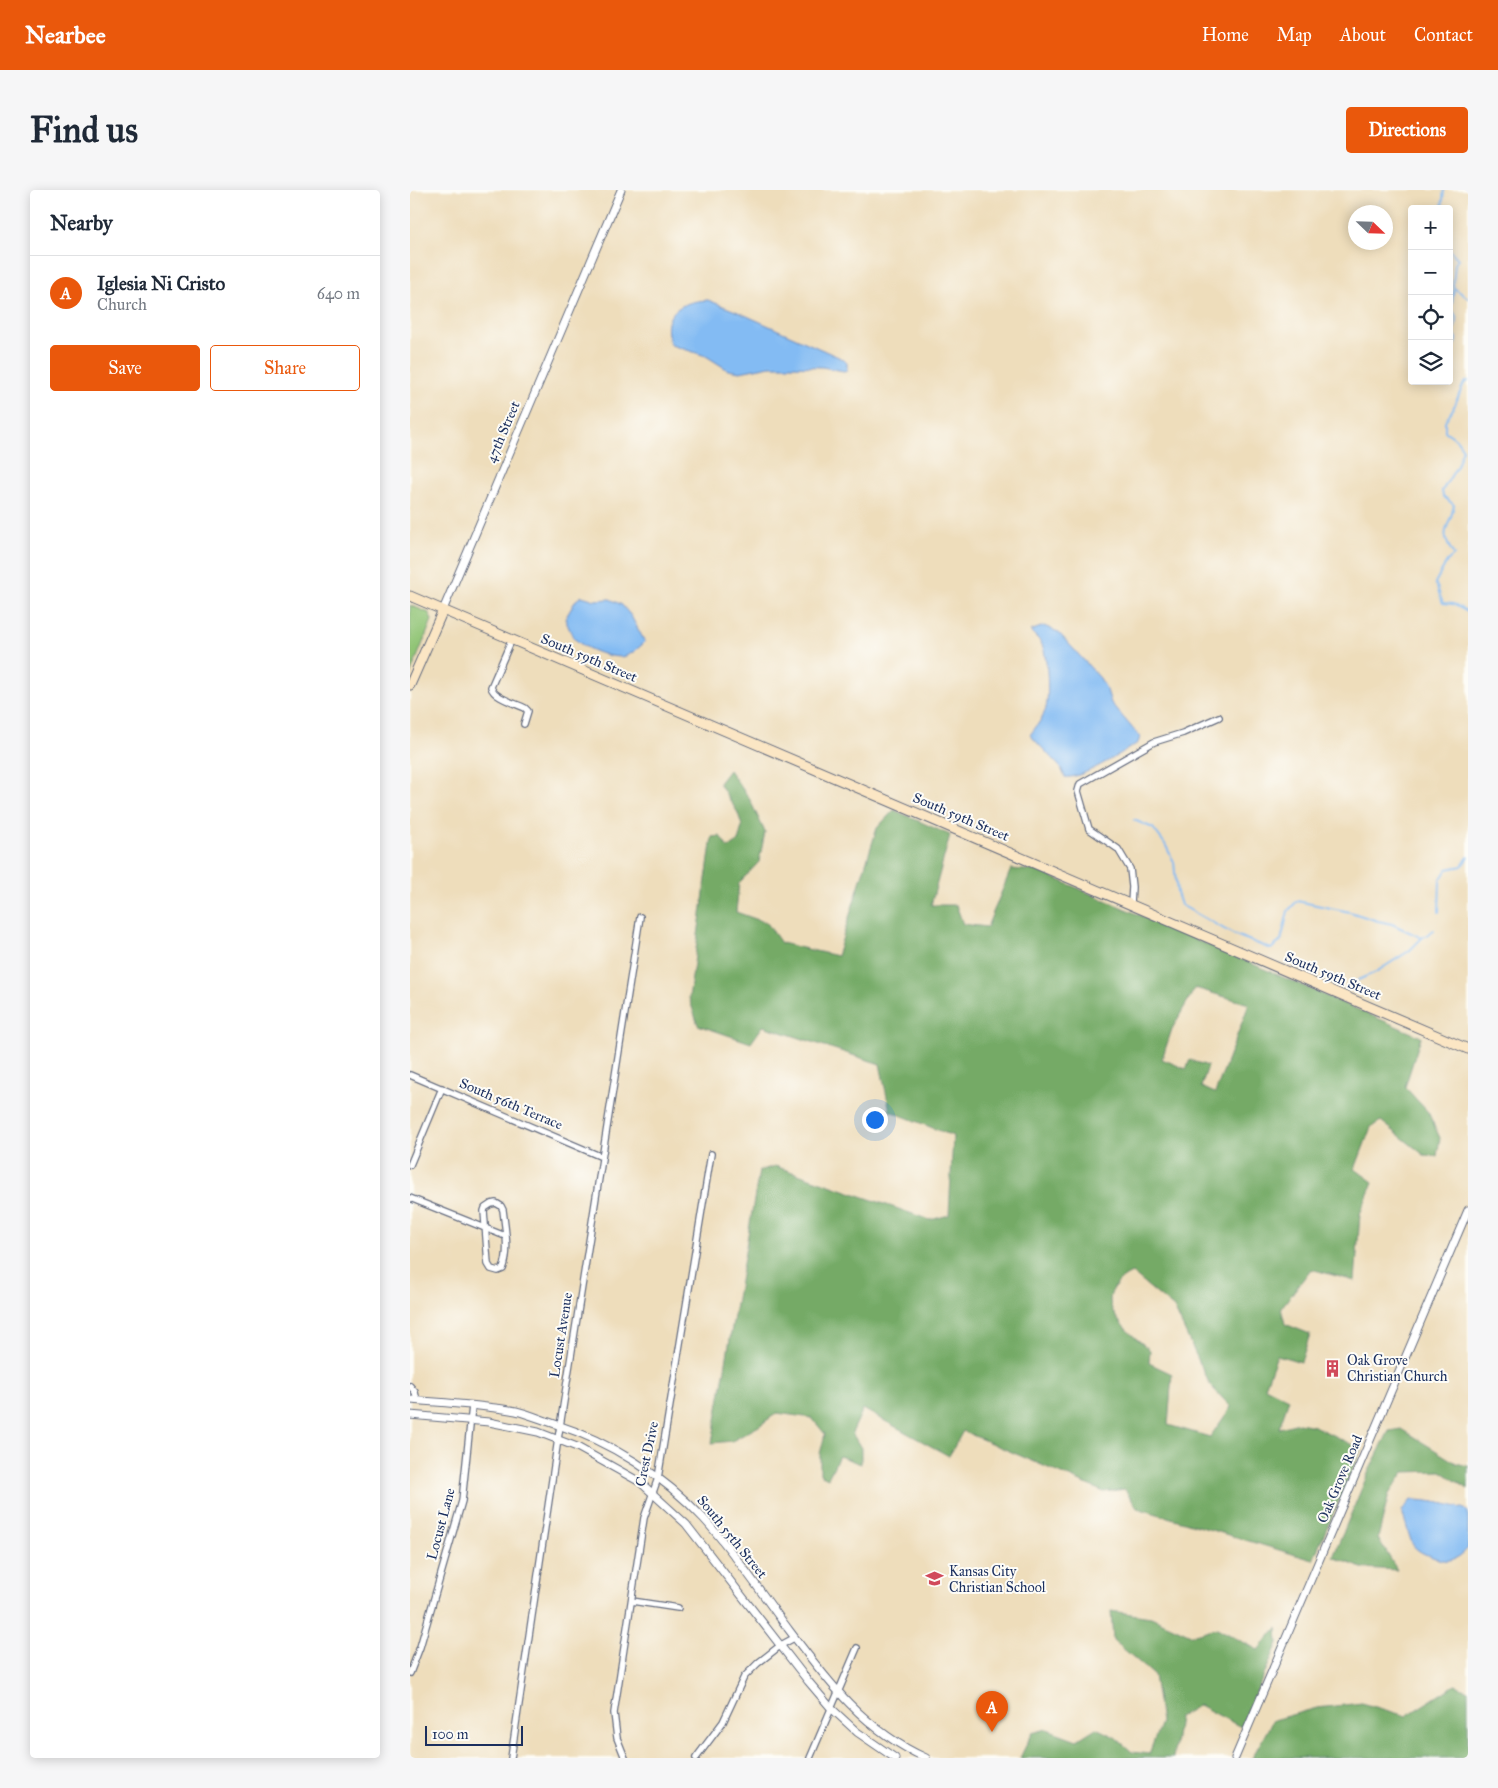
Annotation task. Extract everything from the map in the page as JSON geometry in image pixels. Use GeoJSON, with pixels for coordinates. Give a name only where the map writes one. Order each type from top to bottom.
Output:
{"type":"FeatureCollection","features":[{"type":"Feature","properties":{"kind":"main road","name":"South 59th Street"},"geometry":{"type":"LineString","coordinates":[[410,596],[1468,1049]]}},
{"type":"Feature","properties":{"kind":"main road","name":"47th Street"},"geometry":{"type":"LineString","coordinates":[[410,685],[443,610]]}},
{"type":"Feature","properties":{"kind":"street","name":"47th Street"},"geometry":{"type":"LineString","coordinates":[[443,610],[621,190]]}},
{"type":"Feature","properties":{"kind":"street"},"geometry":{"type":"LineString","coordinates":[[512,640],[491,687],[496,695],[528,711],[524,724]]}},
{"type":"Feature","properties":{"kind":"street"},"geometry":{"type":"LineString","coordinates":[[1131,904],[1130,870],[1118,850],[1089,829],[1078,791],[1080,784],[1154,742],[1182,733],[1219,717]]}},
{"type":"Feature","properties":{"kind":"street","name":"Locust Avenue"},"geometry":{"type":"LineString","coordinates":[[511,1758],[560,1425],[640,917]]}},
{"type":"Feature","properties":{"kind":"street","name":"South 56th Terrace"},"geometry":{"type":"LineString","coordinates":[[410,1075],[602,1157]]}},
{"type":"Feature","properties":{"kind":"street"},"geometry":{"type":"LineString","coordinates":[[410,1165],[442,1088]]}},
{"type":"Feature","properties":{"kind":"street","name":"Crest Drive"},"geometry":{"type":"LineString","coordinates":[[625,1758],[617,1738],[614,1713],[644,1518],[658,1478],[711,1154]]}},
{"type":"Feature","properties":{"kind":"street"},"geometry":{"type":"LineString","coordinates":[[410,1198],[505,1236]]}},
{"type":"Feature","properties":{"kind":"street"},"geometry":{"type":"LineString","coordinates":[[496,1203],[502,1206],[504,1210],[506,1262],[503,1269],[491,1270],[487,1256],[486,1228],[485,1208],[496,1203]]}},
{"type":"Feature","properties":{"kind":"street","name":"Oak Grove Road"},"geometry":{"type":"LineString","coordinates":[[1235,1758],[1468,1210]]}},
{"type":"Feature","properties":{"kind":"street"},"geometry":{"type":"LineString","coordinates":[[410,1386],[415,1392],[414,1400]]}},
{"type":"Feature","properties":{"kind":"street","name":"South 55th Street"},"geometry":{"type":"LineString","coordinates":[[414,1400],[517,1412],[576,1430],[623,1454],[658,1478],[688,1502],[705,1521],[747,1573],[837,1693],[883,1733],[900,1745],[926,1758]]}},
{"type":"Feature","properties":{"kind":"street","name":"Locust Lane"},"geometry":{"type":"LineString","coordinates":[[410,1673],[420,1648],[462,1501],[472,1406]]}},
{"type":"Feature","properties":{"kind":"street","name":"South 55th Street"},"geometry":{"type":"LineString","coordinates":[[410,1415],[489,1422],[520,1428],[558,1439],[577,1447],[640,1482],[686,1524],[831,1708],[857,1732],[895,1758]]}},
{"type":"Feature","properties":{"kind":"street"},"geometry":{"type":"LineString","coordinates":[[632,1600],[678,1608]]}},
{"type":"Feature","properties":{"kind":"street"},"geometry":{"type":"LineString","coordinates":[[696,1758],[729,1711],[744,1677],[780,1645],[794,1638]]}},
{"type":"Feature","properties":{"kind":"street"},"geometry":{"type":"LineString","coordinates":[[810,1758],[857,1648]]}},
{"type":"Feature","properties":{"kind":"green space"},"geometry":{"type":"Polygon","coordinates":[[[410,605],[429,613],[432,620],[410,675],[410,605]]]}},
{"type":"Feature","properties":{"kind":"green space"},"geometry":{"type":"Polygon","coordinates":[[[729,770],[749,798],[765,832],[759,862],[739,883],[736,912],[767,923],[781,943],[837,956],[877,828],[894,810],[950,835],[931,905],[956,905],[963,924],[987,927],[1011,869],[1038,871],[1421,1037],[1405,1087],[1428,1112],[1440,1138],[1437,1156],[1424,1155],[1381,1121],[1371,1127],[1355,1169],[1373,1182],[1360,1214],[1355,1281],[1311,1269],[1281,1308],[1285,1324],[1310,1334],[1301,1362],[1277,1355],[1265,1387],[1289,1399],[1279,1428],[1299,1423],[1314,1426],[1361,1449],[1313,1560],[1137,1508],[1125,1489],[1104,1492],[963,1431],[949,1456],[863,1409],[852,1433],[861,1448],[861,1464],[839,1456],[828,1478],[820,1474],[820,1454],[825,1434],[812,1418],[777,1413],[759,1426],[732,1441],[712,1443],[759,1171],[775,1166],[930,1220],[949,1215],[953,1136],[890,1111],[880,1064],[763,1026],[751,1043],[698,1025],[689,998],[712,837],[720,836],[728,848],[738,842],[742,826],[738,813],[719,783],[729,770]],[[1195,988],[1172,1029],[1162,1059],[1186,1069],[1190,1060],[1208,1066],[1201,1087],[1215,1093],[1249,1004],[1195,988]],[[1132,1273],[1122,1279],[1114,1288],[1110,1297],[1114,1314],[1128,1331],[1150,1350],[1149,1363],[1172,1374],[1168,1425],[1210,1437],[1231,1407],[1210,1385],[1174,1308],[1132,1273]]]}},
{"type":"Feature","properties":{"kind":"green space"},"geometry":{"type":"Polygon","coordinates":[[[1401,1429],[1456,1463],[1468,1466],[1468,1489],[1441,1471],[1404,1472],[1389,1494],[1378,1538],[1397,1570],[1362,1568],[1333,1557],[1369,1471],[1389,1431],[1401,1429]]]}},
{"type":"Feature","properties":{"kind":"green space"},"geometry":{"type":"Polygon","coordinates":[[[1111,1611],[1151,1617],[1191,1635],[1217,1628],[1258,1650],[1277,1628],[1278,1643],[1241,1727],[1199,1705],[1179,1717],[1173,1758],[1020,1758],[1032,1733],[1047,1729],[1077,1740],[1096,1728],[1115,1737],[1132,1752],[1149,1754],[1161,1722],[1154,1675],[1113,1640],[1111,1611]]]}},
{"type":"Feature","properties":{"kind":"green space"},"geometry":{"type":"Polygon","coordinates":[[[1455,1685],[1468,1690],[1468,1758],[1252,1758],[1273,1720],[1317,1708],[1362,1703],[1406,1716],[1455,1685]]]}},
{"type":"Feature","properties":{"kind":"water"},"geometry":{"type":"Polygon","coordinates":[[[708,300],[843,359],[847,363],[847,370],[822,367],[770,366],[740,372],[728,370],[706,356],[671,345],[668,325],[674,312],[688,303],[708,300]]]}},
{"type":"Feature","properties":{"kind":"water"},"geometry":{"type":"Polygon","coordinates":[[[582,596],[595,600],[610,599],[622,605],[631,616],[645,642],[632,653],[620,657],[600,653],[580,643],[576,640],[565,619],[576,600],[582,596]]]}},
{"type":"Feature","properties":{"kind":"water"},"geometry":{"type":"Polygon","coordinates":[[[1044,626],[1058,632],[1100,678],[1107,690],[1111,703],[1140,737],[1138,743],[1112,759],[1072,777],[1065,777],[1061,768],[1030,735],[1046,708],[1048,685],[1043,648],[1039,640],[1030,631],[1044,626]]]}},
{"type":"Feature","properties":{"kind":"water"},"geometry":{"type":"Polygon","coordinates":[[[1411,1500],[1438,1503],[1465,1509],[1468,1512],[1468,1548],[1464,1553],[1455,1559],[1441,1560],[1416,1549],[1412,1543],[1402,1511],[1411,1500]]]}},
{"type":"Feature","properties":{"kind":"waterway"},"geometry":{"type":"LineString","coordinates":[[1442,205],[1444,190]]}},
{"type":"Feature","properties":{"kind":"waterway"},"geometry":{"type":"LineString","coordinates":[[1450,250],[1458,259],[1455,264],[1454,288],[1468,298]]}},
{"type":"Feature","properties":{"kind":"waterway"},"geometry":{"type":"LineString","coordinates":[[1453,345],[1456,339],[1453,331],[1456,319],[1451,309],[1454,288]]}},
{"type":"Feature","properties":{"kind":"waterway"},"geometry":{"type":"LineString","coordinates":[[1468,381],[1464,383],[1453,409],[1445,421],[1445,431],[1456,439],[1463,449],[1457,466],[1442,491],[1443,496],[1454,505],[1445,534],[1454,555],[1447,561],[1435,583],[1443,603],[1453,604],[1468,612]]}},
{"type":"Feature","properties":{"kind":"waterway"},"geometry":{"type":"LineString","coordinates":[[1134,820],[1153,828],[1165,844],[1174,862],[1177,893],[1181,905],[1233,934],[1271,949],[1281,941],[1288,911],[1297,901],[1350,912],[1392,924],[1422,938],[1434,930]]}},
{"type":"Feature","properties":{"kind":"waterway"},"geometry":{"type":"LineString","coordinates":[[1439,912],[1440,880],[1447,869],[1462,866],[1468,857]]}},
{"type":"Feature","properties":{"kind":"waterway"},"geometry":{"type":"LineString","coordinates":[[1358,980],[1376,972],[1409,951],[1422,938]]}},
{"type":"Feature","properties":{"kind":"place","name":"Oak Grove Christian Church"},"geometry":{"type":"Point","coordinates":[1333,1368]}},
{"type":"Feature","properties":{"kind":"place","name":"Kansas City Christian School"},"geometry":{"type":"Point","coordinates":[935,1579]}},
{"type":"Feature","properties":{"kind":"place","name":"Iglesia Ni Cristo"},"geometry":{"type":"Point","coordinates":[992,1732]}}]}
